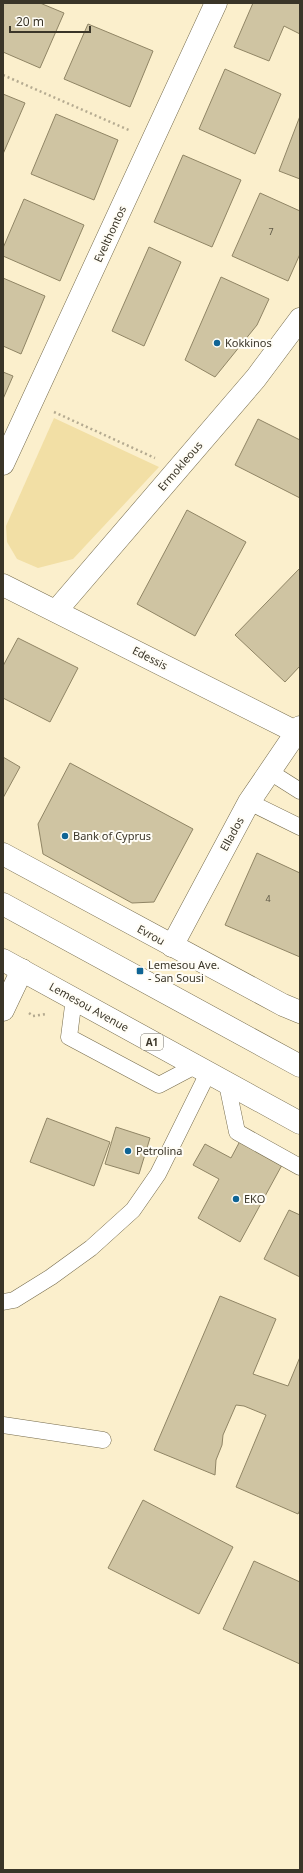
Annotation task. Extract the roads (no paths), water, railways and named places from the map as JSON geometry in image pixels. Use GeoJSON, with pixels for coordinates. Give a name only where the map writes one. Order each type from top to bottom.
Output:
{"type":"FeatureCollection","features":[{"type":"Feature","properties":{"kind":"street","name":"Evelthontos"},"geometry":{"type":"LineString","coordinates":[[3,464],[216,3]]}},
{"type":"Feature","properties":{"kind":"street","name":"Ermokleous"},"geometry":{"type":"LineString","coordinates":[[56,610],[256,378],[300,319]]}},
{"type":"Feature","properties":{"kind":"street","name":"Edessis"},"geometry":{"type":"LineString","coordinates":[[3,584],[298,729]]}},
{"type":"Feature","properties":{"kind":"street","name":"Ellados"},"geometry":{"type":"LineString","coordinates":[[172,946],[249,802],[298,729]]}},
{"type":"Feature","properties":{"kind":"street","name":"Evrou"},"geometry":{"type":"LineString","coordinates":[[3,854],[172,946],[283,1005],[300,1012]]}},
{"type":"Feature","properties":{"kind":"street"},"geometry":{"type":"LineString","coordinates":[[3,904],[300,1066]]}},
{"type":"Feature","properties":{"kind":"street","name":"Lemesou Avenue"},"geometry":{"type":"LineString","coordinates":[[3,960],[300,1124]]}},
{"type":"Feature","properties":{"kind":"street"},"geometry":{"type":"LineString","coordinates":[[3,1010],[22,970]]}},
{"type":"Feature","properties":{"kind":"lane"},"geometry":{"type":"LineString","coordinates":[[270,772],[300,791]]}},
{"type":"Feature","properties":{"kind":"lane"},"geometry":{"type":"LineString","coordinates":[[249,802],[300,827]]}},
{"type":"Feature","properties":{"kind":"lane"},"geometry":{"type":"LineString","coordinates":[[74,998],[69,1037],[159,1085],[202,1070]]}},
{"type":"Feature","properties":{"kind":"lane"},"geometry":{"type":"LineString","coordinates":[[3,1302],[14,1300],[91,1248],[133,1210],[158,1174],[202,1070]]}},
{"type":"Feature","properties":{"kind":"lane"},"geometry":{"type":"LineString","coordinates":[[227,1084],[237,1132],[300,1167]]}},
{"type":"Feature","properties":{"kind":"lane"},"geometry":{"type":"LineString","coordinates":[[3,1425],[104,1440]]}},
{"type":"Feature","properties":{"kind":"place","name":"Kokkinos"},"geometry":{"type":"Point","coordinates":[217,343]}},
{"type":"Feature","properties":{"kind":"place","name":"Bank of Cyprus"},"geometry":{"type":"Point","coordinates":[65,836]}},
{"type":"Feature","properties":{"kind":"place","name":"Lemesou Ave. - San Sousi"},"geometry":{"type":"Point","coordinates":[140,971]}},
{"type":"Feature","properties":{"kind":"place","name":"Petrolina"},"geometry":{"type":"Point","coordinates":[128,1151]}},
{"type":"Feature","properties":{"kind":"place","name":"EKO"},"geometry":{"type":"Point","coordinates":[236,1199]}}]}
